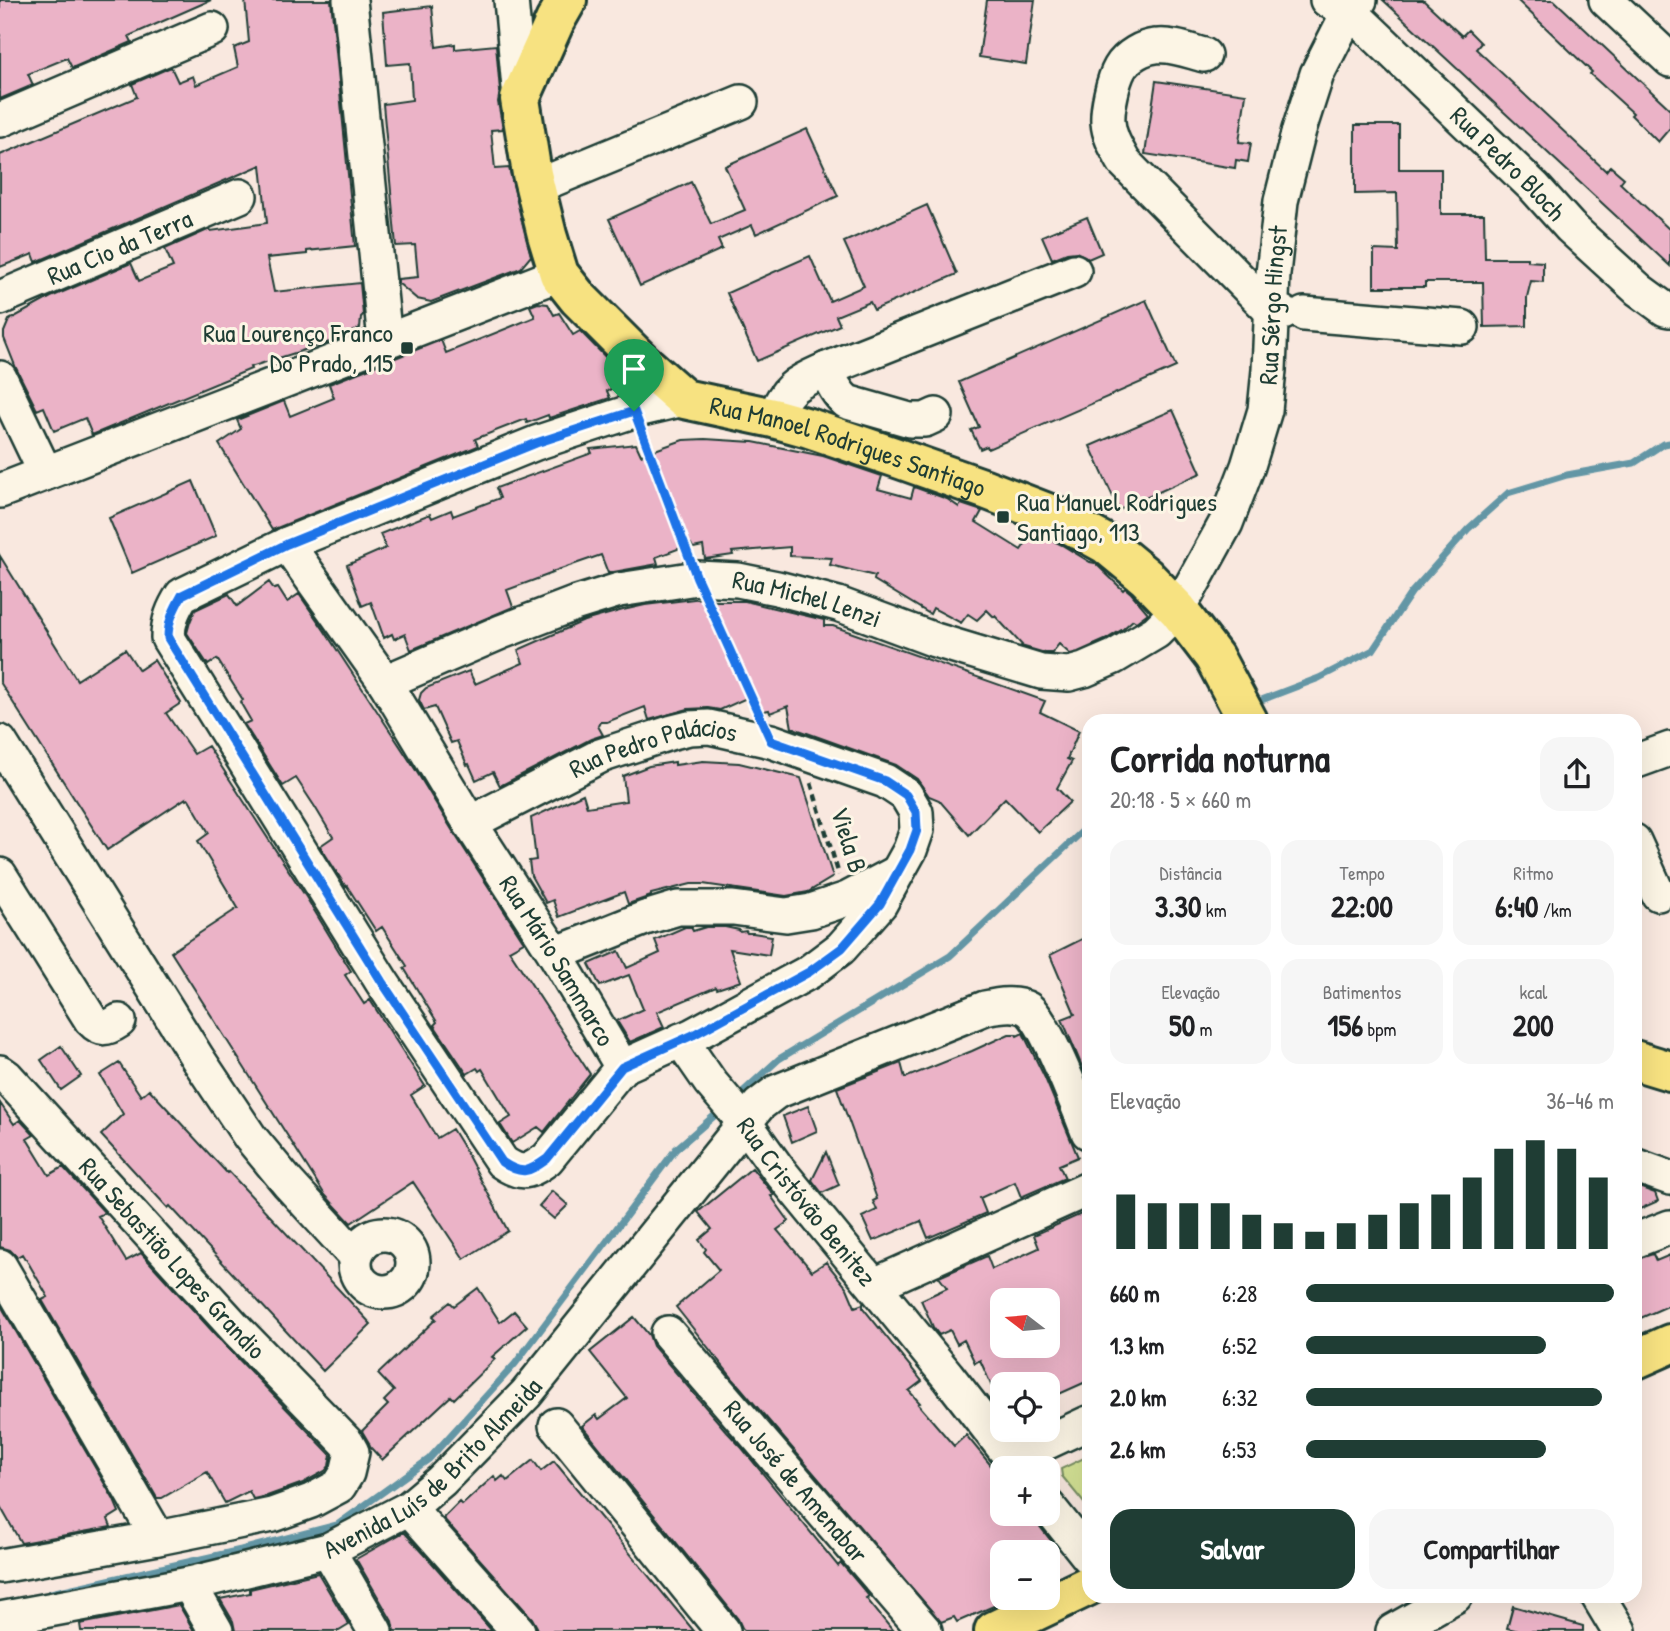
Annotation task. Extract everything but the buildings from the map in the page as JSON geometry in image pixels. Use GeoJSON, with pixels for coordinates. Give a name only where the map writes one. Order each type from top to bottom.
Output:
{"type":"FeatureCollection","features":[{"type":"Feature","properties":{"kind":"main road"},"geometry":{"type":"LineString","coordinates":[[520,99],[567,0]]}},
{"type":"Feature","properties":{"kind":"main road","name":"Rua Manoel Rodrigues Santiago"},"geometry":{"type":"LineString","coordinates":[[520,99],[535,187],[559,274],[642,362],[684,399],[809,428],[913,463],[1055,516],[1105,544],[1146,577],[1178,610],[1214,657],[1244,714]]}},
{"type":"Feature","properties":{"kind":"main road"},"geometry":{"type":"LineString","coordinates":[[1642,1062],[1670,1071]]}},
{"type":"Feature","properties":{"kind":"main road"},"geometry":{"type":"LineString","coordinates":[[1642,1356],[1670,1344]]}},
{"type":"Feature","properties":{"kind":"main road"},"geometry":{"type":"LineString","coordinates":[[994,1631],[1082,1589]]}},
{"type":"Feature","properties":{"kind":"street"},"geometry":{"type":"LineString","coordinates":[[351,0],[385,341]]}},
{"type":"Feature","properties":{"kind":"street"},"geometry":{"type":"LineString","coordinates":[[511,0],[520,99]]}},
{"type":"Feature","properties":{"kind":"street"},"geometry":{"type":"LineString","coordinates":[[1606,0],[1670,60]]}},
{"type":"Feature","properties":{"kind":"street","name":"Rua Pedro Bloch"},"geometry":{"type":"LineString","coordinates":[[1346,4],[1535,188],[1570,227],[1639,290],[1670,310]]}},
{"type":"Feature","properties":{"kind":"street","name":"Rua Sérgo Hingst"},"geometry":{"type":"LineString","coordinates":[[1178,610],[1226,523],[1248,466],[1265,410],[1269,370],[1288,313],[1281,201],[1317,74],[1346,4]]}},
{"type":"Feature","properties":{"kind":"street"},"geometry":{"type":"LineString","coordinates":[[0,120],[212,29]]}},
{"type":"Feature","properties":{"kind":"street"},"geometry":{"type":"LineString","coordinates":[[1204,55],[1167,45],[1154,46],[1132,55],[1120,68],[1107,120],[1112,141],[1124,162],[1288,313],[1462,327]]}},
{"type":"Feature","properties":{"kind":"street"},"geometry":{"type":"LineString","coordinates":[[535,187],[741,102]]}},
{"type":"Feature","properties":{"kind":"street","name":"Rua Cio da Terra"},"geometry":{"type":"LineString","coordinates":[[0,298],[240,196]]}},
{"type":"Feature","properties":{"kind":"street"},"geometry":{"type":"LineString","coordinates":[[773,418],[782,398],[796,383],[1074,271]]}},
{"type":"Feature","properties":{"kind":"street"},"geometry":{"type":"LineString","coordinates":[[0,491],[559,274]]}},
{"type":"Feature","properties":{"kind":"street"},"geometry":{"type":"LineString","coordinates":[[827,369],[833,386],[847,402],[910,420],[925,420],[936,415]]}},
{"type":"Feature","properties":{"kind":"street"},"geometry":{"type":"LineString","coordinates":[[0,377],[45,472]]}},
{"type":"Feature","properties":{"kind":"street","name":"Rua Manoel Rodrigues Santiago"},"geometry":{"type":"LineString","coordinates":[[168,638],[172,611],[182,595],[287,544],[536,443],[634,411],[684,399]]}},
{"type":"Feature","properties":{"kind":"street","name":"Rua Mário Sammarco"},"geometry":{"type":"LineString","coordinates":[[168,638],[382,982],[502,1162],[522,1172],[533,1169],[547,1159],[622,1067],[555,954],[470,823],[384,682],[287,544]]}},
{"type":"Feature","properties":{"kind":"street","name":"Rua Michel Lenzi"},"geometry":{"type":"LineString","coordinates":[[384,682],[574,604],[619,590],[697,578],[738,580],[838,604],[1028,668],[1069,674],[1114,657],[1156,632],[1178,610]]}},
{"type":"Feature","properties":{"kind":"street","name":"Rua Pedro Palácios"},"geometry":{"type":"LineString","coordinates":[[470,823],[600,757],[689,728],[709,727],[787,746],[885,781],[906,795],[916,812],[917,830],[880,904],[842,948],[809,972],[681,1040],[622,1067]]}},
{"type":"Feature","properties":{"kind":"street"},"geometry":{"type":"LineString","coordinates":[[0,741],[198,1059],[250,1137],[355,1256]]}},
{"type":"Feature","properties":{"kind":"street"},"geometry":{"type":"LineString","coordinates":[[1642,759],[1670,749]]}},
{"type":"Feature","properties":{"kind":"street"},"geometry":{"type":"LineString","coordinates":[[1642,859],[1658,894]]}},
{"type":"Feature","properties":{"kind":"street"},"geometry":{"type":"LineString","coordinates":[[555,954],[678,908],[733,908],[786,915],[811,911],[847,899],[903,861]]}},
{"type":"Feature","properties":{"kind":"street"},"geometry":{"type":"LineString","coordinates":[[0,875],[91,1020],[102,1029],[108,1029],[119,1021]]}},
{"type":"Feature","properties":{"kind":"street","name":"Rua Cristóvão Benitez"},"geometry":{"type":"LineString","coordinates":[[1009,1456],[738,1116],[776,1092],[985,1008],[1001,1004],[1028,1009],[1038,1019],[1082,1117]]}},
{"type":"Feature","properties":{"kind":"street"},"geometry":{"type":"LineString","coordinates":[[681,1040],[738,1116]]}},
{"type":"Feature","properties":{"kind":"street","name":"Rua Sebastião Lopes Grandio"},"geometry":{"type":"LineString","coordinates":[[0,1072],[238,1331],[347,1443]]}},
{"type":"Feature","properties":{"kind":"street","name":"Avenida Luís de Brito Almeida"},"geometry":{"type":"LineString","coordinates":[[0,1619],[58,1621],[189,1584],[328,1550],[409,1508],[441,1481],[526,1394],[738,1116]]}},
{"type":"Feature","properties":{"kind":"street"},"geometry":{"type":"LineString","coordinates":[[1642,1168],[1670,1178]]}},
{"type":"Feature","properties":{"kind":"street"},"geometry":{"type":"LineString","coordinates":[[874,1285],[1082,1192]]}},
{"type":"Feature","properties":{"kind":"street"},"geometry":{"type":"LineString","coordinates":[[1642,1238],[1670,1227]]}},
{"type":"Feature","properties":{"kind":"street"},"geometry":{"type":"LineString","coordinates":[[0,1266],[158,1538]]}},
{"type":"Feature","properties":{"kind":"street","name":"Rua José de Amenabar"},"geometry":{"type":"LineString","coordinates":[[667,1333],[925,1631]]}},
{"type":"Feature","properties":{"kind":"street"},"geometry":{"type":"LineString","coordinates":[[556,1424],[723,1631]]}},
{"type":"Feature","properties":{"kind":"street"},"geometry":{"type":"LineString","coordinates":[[1029,1456],[1082,1426]]}},
{"type":"Feature","properties":{"kind":"street","name":"Avenida Luís de Brito Almeida"},"geometry":{"type":"LineString","coordinates":[[4,1557],[158,1538],[272,1515],[310,1501],[339,1486],[347,1473],[352,1452],[347,1443]]}},
{"type":"Feature","properties":{"kind":"street"},"geometry":{"type":"LineString","coordinates":[[409,1508],[518,1631]]}},
{"type":"Feature","properties":{"kind":"street"},"geometry":{"type":"LineString","coordinates":[[1060,1521],[1082,1548]]}},
{"type":"Feature","properties":{"kind":"street"},"geometry":{"type":"LineString","coordinates":[[328,1550],[375,1631]]}},
{"type":"Feature","properties":{"kind":"street"},"geometry":{"type":"LineString","coordinates":[[189,1584],[216,1631]]}},
{"type":"Feature","properties":{"kind":"street"},"geometry":{"type":"LineString","coordinates":[[1393,1631],[1442,1603]]}},
{"type":"Feature","properties":{"kind":"street"},"geometry":{"type":"LineString","coordinates":[[1602,1603],[1619,1631]]}},
{"type":"Feature","properties":{"kind":"path","name":"Viela B"},"geometry":{"type":"LineString","coordinates":[[634,411],[697,578],[787,746],[847,899]]}},
{"type":"Feature","properties":{"kind":"green space"},"geometry":{"type":"Polygon","coordinates":[[[1082,1459],[1082,1501],[1062,1476],[1061,1469],[1082,1459]]]}},
{"type":"Feature","properties":{"kind":"waterway"},"geometry":{"type":"LineString","coordinates":[[1251,704],[1319,678],[1373,650],[1411,593],[1468,529],[1508,493],[1567,475],[1634,463],[1663,444],[1670,443]]}},
{"type":"Feature","properties":{"kind":"waterway"},"geometry":{"type":"LineString","coordinates":[[1224,714],[1230,712]]}},
{"type":"Feature","properties":{"kind":"waterway"},"geometry":{"type":"LineString","coordinates":[[736,1098],[779,1059],[950,956],[1082,832]]}},
{"type":"Feature","properties":{"kind":"waterway"},"geometry":{"type":"LineString","coordinates":[[51,1593],[241,1550],[337,1525],[429,1459],[515,1364],[676,1149],[721,1110]]}},
{"type":"Feature","properties":{"kind":"place","name":"Rua Lourenço Franco Do Prado, 115"},"geometry":{"type":"Point","coordinates":[407,348]}},
{"type":"Feature","properties":{"kind":"place","name":"Rua Manuel Rodrigues Santiago, 113"},"geometry":{"type":"Point","coordinates":[1003,517]}},
{"type":"Feature","properties":{"kind":"route"},"geometry":{"type":"LineString","coordinates":[[634,411],[697,578],[771,741],[885,781],[906,795],[916,812],[917,830],[910,850],[880,904],[842,948],[809,972],[693,1035],[622,1067],[547,1159],[533,1169],[522,1172],[502,1162],[382,982],[168,638],[168,627],[172,611],[182,595],[287,544],[536,443],[634,411]]}}]}
